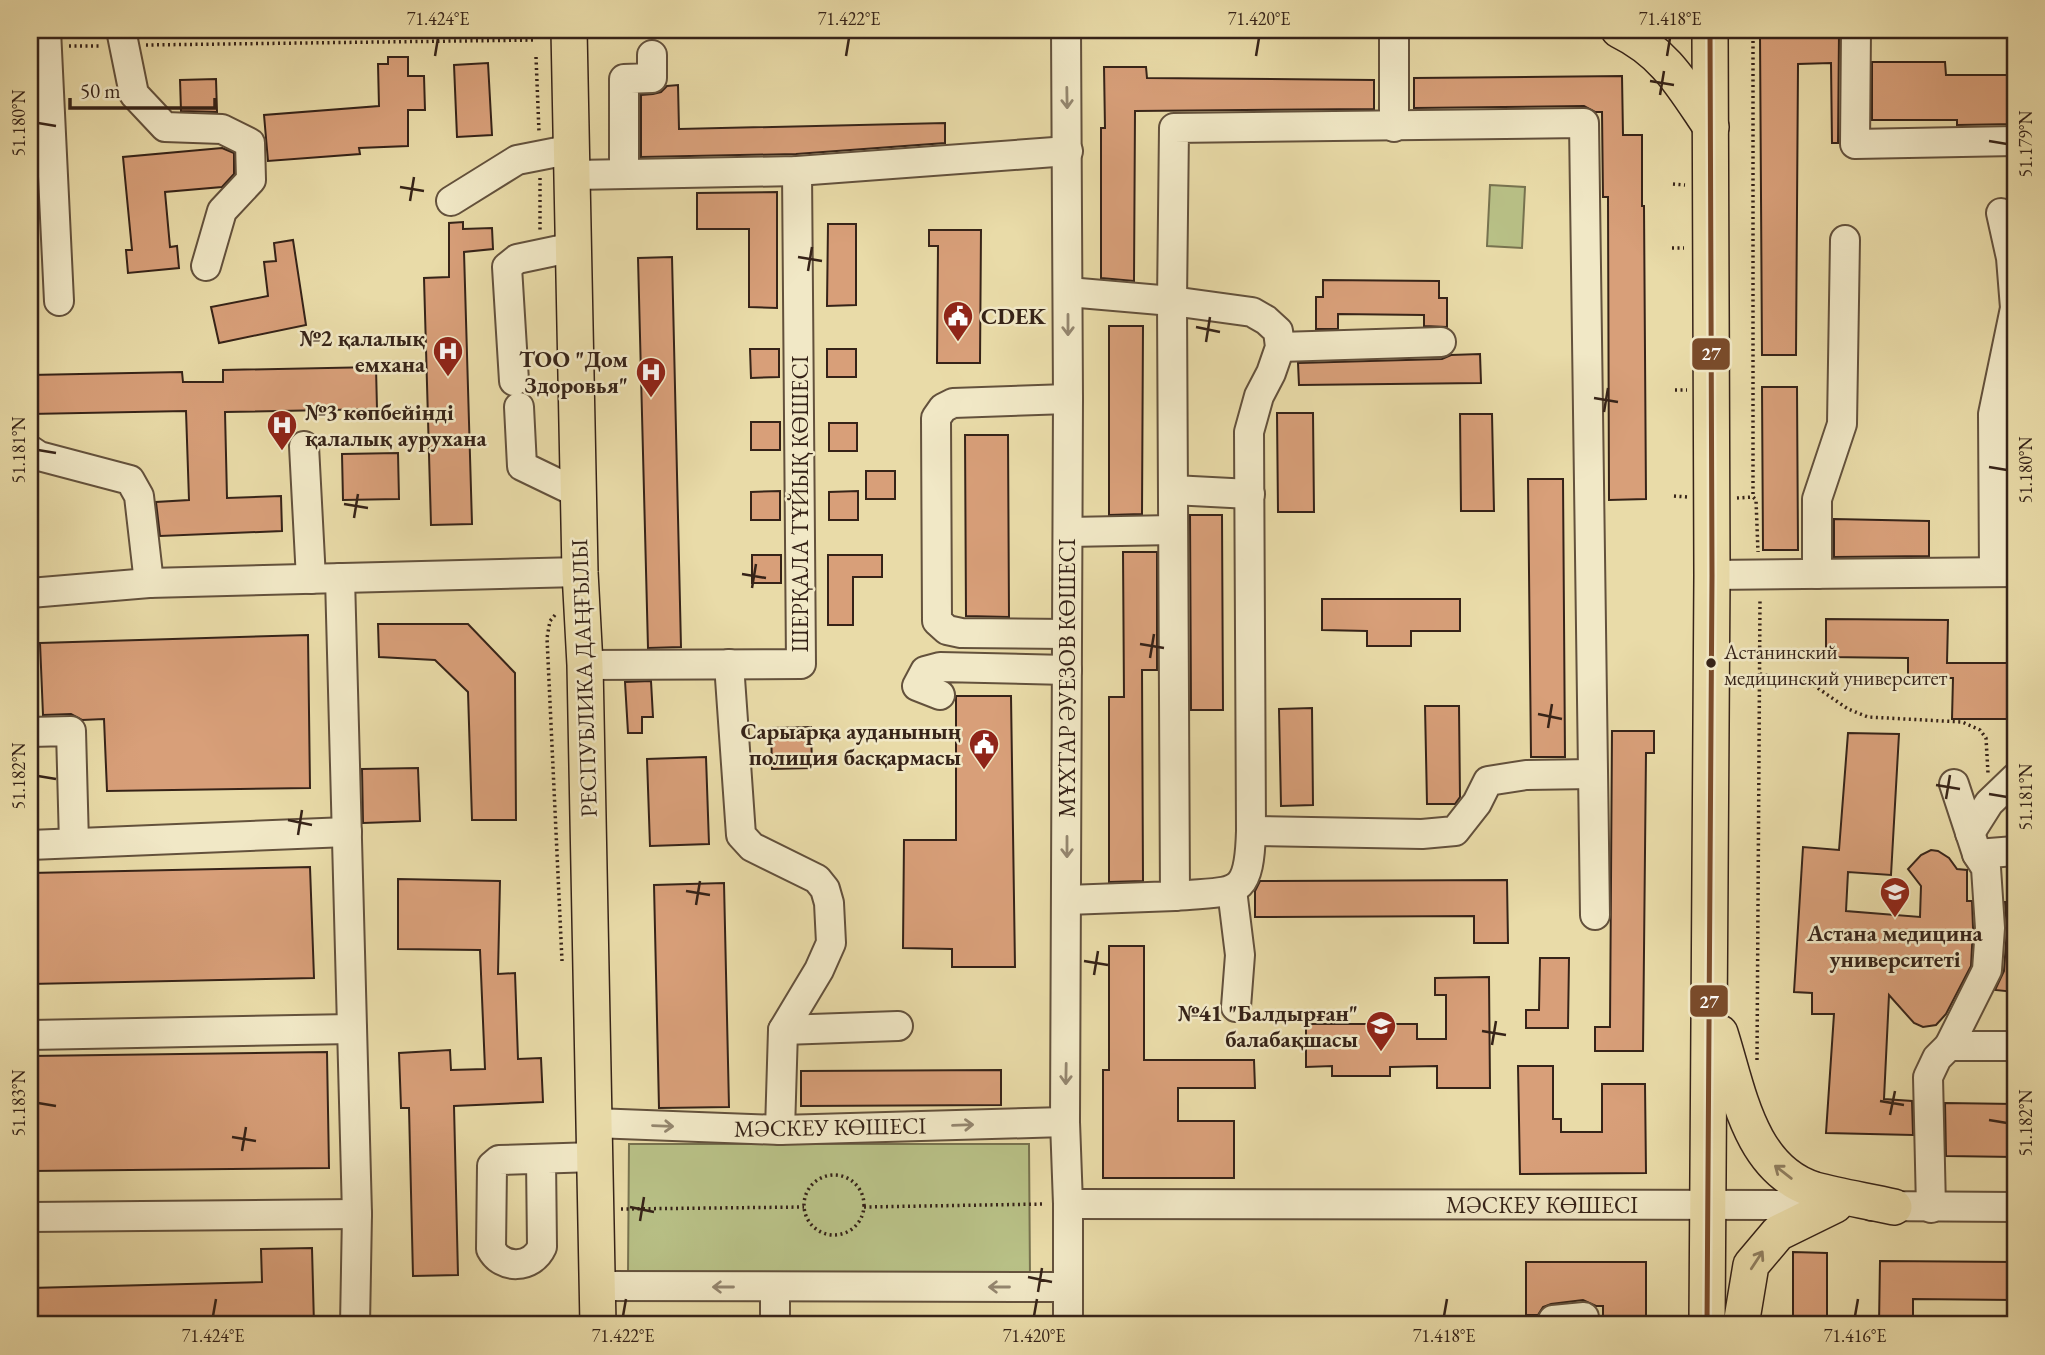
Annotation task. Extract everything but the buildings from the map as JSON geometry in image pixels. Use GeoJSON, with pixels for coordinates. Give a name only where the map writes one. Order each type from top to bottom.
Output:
{"type":"FeatureCollection","features":[{"type":"Feature","properties":{"kind":"main road","name":"РЕСПУБЛИКА ДАҢҒЫЛЫ"},"geometry":{"type":"LineString","coordinates":[[569,30],[562,160],[574,247],[598,1325]]}},
{"type":"Feature","properties":{"kind":"main road"},"geometry":{"type":"LineString","coordinates":[[1619,30],[1648,45],[1672,69],[1711,127]]}},
{"type":"Feature","properties":{"kind":"main road"},"geometry":{"type":"LineString","coordinates":[[1707,1325],[1712,575],[1710,30]]}},
{"type":"Feature","properties":{"kind":"main road"},"geometry":{"type":"LineString","coordinates":[[1711,1004],[1752,1132],[1769,1160],[1789,1177],[1813,1189],[1894,1207]]}},
{"type":"Feature","properties":{"kind":"main road"},"geometry":{"type":"LineString","coordinates":[[1741,1325],[1751,1265],[1778,1233],[1835,1205]]}},
{"type":"Feature","properties":{"kind":"street","name":"МҰХТАР ӘУЕЗОВ КӨШЕСІ"},"geometry":{"type":"LineString","coordinates":[[1066,30],[1068,533],[1065,1122],[1068,1325]]}},
{"type":"Feature","properties":{"kind":"street"},"geometry":{"type":"LineString","coordinates":[[1394,30],[1395,127]]}},
{"type":"Feature","properties":{"kind":"street"},"geometry":{"type":"LineString","coordinates":[[1856,30],[1855,144],[2015,141]]}},
{"type":"Feature","properties":{"kind":"street"},"geometry":{"type":"LineString","coordinates":[[47,38],[58,301]]}},
{"type":"Feature","properties":{"kind":"street"},"geometry":{"type":"LineString","coordinates":[[123,38],[134,94],[165,127],[222,129],[250,143],[251,180],[222,211],[206,266]]}},
{"type":"Feature","properties":{"kind":"street"},"geometry":{"type":"LineString","coordinates":[[624,174],[624,79],[652,78],[652,55]]}},
{"type":"Feature","properties":{"kind":"street"},"geometry":{"type":"LineString","coordinates":[[1175,896],[1172,301],[1174,128],[1584,123],[1595,915]]}},
{"type":"Feature","properties":{"kind":"street"},"geometry":{"type":"LineString","coordinates":[[451,201],[517,160],[562,160],[624,174],[797,171],[1068,151]]}},
{"type":"Feature","properties":{"kind":"street","name":"ШЕРҚАЛА ТҰЙЫҚ КӨШЕСІ"},"geometry":{"type":"LineString","coordinates":[[585,665],[801,664],[797,171]]}},
{"type":"Feature","properties":{"kind":"street"},"geometry":{"type":"LineString","coordinates":[[1712,575],[2005,572],[1993,415],[2015,308],[2011,258],[2001,213]]}},
{"type":"Feature","properties":{"kind":"street"},"geometry":{"type":"LineString","coordinates":[[1817,574],[1816,499],[1842,424],[1844,240]]}},
{"type":"Feature","properties":{"kind":"street"},"geometry":{"type":"LineString","coordinates":[[574,247],[517,259],[507,267],[522,466],[578,493]]}},
{"type":"Feature","properties":{"kind":"street"},"geometry":{"type":"LineString","coordinates":[[1067,900],[1175,896],[1232,890],[1242,883],[1248,874],[1251,831],[1249,432],[1259,396],[1280,347],[1278,331],[1252,312],[1172,301],[1068,292]]}},
{"type":"Feature","properties":{"kind":"street"},"geometry":{"type":"LineString","coordinates":[[1280,347],[1441,342]]}},
{"type":"Feature","properties":{"kind":"street"},"geometry":{"type":"LineString","coordinates":[[1067,634],[961,633],[947,630],[937,621],[936,418],[943,408],[953,403],[1068,399]]}},
{"type":"Feature","properties":{"kind":"street"},"geometry":{"type":"LineString","coordinates":[[304,446],[311,579]]}},
{"type":"Feature","properties":{"kind":"street"},"geometry":{"type":"LineString","coordinates":[[30,450],[39,456],[130,480],[139,496],[149,583]]}},
{"type":"Feature","properties":{"kind":"street"},"geometry":{"type":"LineString","coordinates":[[1173,490],[1250,494]]}},
{"type":"Feature","properties":{"kind":"street"},"geometry":{"type":"LineString","coordinates":[[1068,533],[1173,530]]}},
{"type":"Feature","properties":{"kind":"street"},"geometry":{"type":"LineString","coordinates":[[30,593],[149,583],[580,572]]}},
{"type":"Feature","properties":{"kind":"street"},"geometry":{"type":"LineString","coordinates":[[340,578],[357,1214],[355,1325]]}},
{"type":"Feature","properties":{"kind":"street"},"geometry":{"type":"LineString","coordinates":[[729,664],[741,835],[752,847],[817,879],[825,889],[829,904],[831,943],[819,970],[783,1030],[780,1130]]}},
{"type":"Feature","properties":{"kind":"street"},"geometry":{"type":"LineString","coordinates":[[940,695],[917,686],[925,671],[940,667],[1067,670]]}},
{"type":"Feature","properties":{"kind":"street"},"geometry":{"type":"LineString","coordinates":[[30,732],[71,731],[74,844]]}},
{"type":"Feature","properties":{"kind":"street"},"geometry":{"type":"LineString","coordinates":[[1251,831],[1422,834],[1455,831],[1477,803],[1488,781],[1526,775],[1593,774]]}},
{"type":"Feature","properties":{"kind":"street"},"geometry":{"type":"LineString","coordinates":[[1973,844],[1989,803],[2015,778]]}},
{"type":"Feature","properties":{"kind":"street"},"geometry":{"type":"LineString","coordinates":[[1931,1208],[1928,1077],[1937,1058],[1949,1046],[1987,970],[1990,928],[1986,868],[1973,844],[1954,784]]}},
{"type":"Feature","properties":{"kind":"street"},"geometry":{"type":"LineString","coordinates":[[30,845],[347,832]]}},
{"type":"Feature","properties":{"kind":"street"},"geometry":{"type":"LineString","coordinates":[[1973,844],[2015,850]]}},
{"type":"Feature","properties":{"kind":"street"},"geometry":{"type":"LineString","coordinates":[[1232,890],[1240,955],[1236,1007]]}},
{"type":"Feature","properties":{"kind":"street"},"geometry":{"type":"LineString","coordinates":[[783,1030],[898,1026]]}},
{"type":"Feature","properties":{"kind":"street"},"geometry":{"type":"LineString","coordinates":[[30,1035],[352,1029]]}},
{"type":"Feature","properties":{"kind":"street"},"geometry":{"type":"LineString","coordinates":[[1949,1046],[2015,1046]]}},
{"type":"Feature","properties":{"kind":"street","name":"МӘСКЕУ КӨШЕСІ"},"geometry":{"type":"LineString","coordinates":[[541,1159],[595,1140],[780,1130],[1065,1122]]}},
{"type":"Feature","properties":{"kind":"street","name":"МӘСКЕУ КӨШЕСІ"},"geometry":{"type":"LineString","coordinates":[[1068,1203],[2015,1207]]}},
{"type":"Feature","properties":{"kind":"street"},"geometry":{"type":"LineString","coordinates":[[30,1217],[357,1214]]}},
{"type":"Feature","properties":{"kind":"street"},"geometry":{"type":"LineString","coordinates":[[597,1286],[1068,1287]]}},
{"type":"Feature","properties":{"kind":"street"},"geometry":{"type":"LineString","coordinates":[[775,1287],[775,1325]]}},
{"type":"Feature","properties":{"kind":"street"},"geometry":{"type":"LineString","coordinates":[[1553,1320],[1584,1317],[1584,1325]]}},
{"type":"Feature","properties":{"kind":"path"},"geometry":{"type":"LineString","coordinates":[[1753,30],[1753,497],[1757,507],[1760,674],[1757,1071]]}},
{"type":"Feature","properties":{"kind":"path"},"geometry":{"type":"LineString","coordinates":[[47,38],[536,40]]}},
{"type":"Feature","properties":{"kind":"path"},"geometry":{"type":"LineString","coordinates":[[536,57],[562,160],[540,254]]}},
{"type":"Feature","properties":{"kind":"path"},"geometry":{"type":"LineString","coordinates":[[1674,496],[1712,499],[1753,497]]}},
{"type":"Feature","properties":{"kind":"path"},"geometry":{"type":"LineString","coordinates":[[557,613],[550,621],[547,638],[562,966]]}},
{"type":"Feature","properties":{"kind":"path"},"geometry":{"type":"LineString","coordinates":[[1760,674],[1809,682],[1848,709],[1868,717],[1962,722],[1980,730],[1986,738],[1989,803]]}},
{"type":"Feature","properties":{"kind":"path"},"geometry":{"type":"LineString","coordinates":[[839,1175],[851,1180],[860,1189],[864,1207],[858,1224],[848,1232],[836,1235],[823,1233],[813,1226],[804,1207],[807,1191],[815,1181],[839,1175]]}},
{"type":"Feature","properties":{"kind":"path"},"geometry":{"type":"LineString","coordinates":[[864,1207],[1068,1203]]}},
{"type":"Feature","properties":{"kind":"path"},"geometry":{"type":"LineString","coordinates":[[596,1209],[804,1207]]}},
{"type":"Feature","properties":{"kind":"green space"},"geometry":{"type":"Polygon","coordinates":[[[1490,185],[1525,187],[1522,248],[1487,246],[1490,185]]]}},
{"type":"Feature","properties":{"kind":"green space"},"geometry":{"type":"Polygon","coordinates":[[[629,1144],[1029,1144],[1030,1278],[628,1275],[629,1144]]]}},
{"type":"Feature","properties":{"kind":"transit line","name":"27"},"geometry":{"type":"LineString","coordinates":[[1707,1325],[1712,575],[1710,30]]}},
{"type":"Feature","properties":{"kind":"place","name":"CDEK"},"geometry":{"type":"Point","coordinates":[958,343]}},
{"type":"Feature","properties":{"kind":"place","name":"№2 қалалық емхана"},"geometry":{"type":"Point","coordinates":[448,378]}},
{"type":"Feature","properties":{"kind":"place","name":"ТОО \"Дом Здоровья\""},"geometry":{"type":"Point","coordinates":[651,399]}},
{"type":"Feature","properties":{"kind":"place","name":"№3 көпбейінді қалалық аурухана"},"geometry":{"type":"Point","coordinates":[282,452]}},
{"type":"Feature","properties":{"kind":"place","name":"Астанинский медицинский университет"},"geometry":{"type":"Point","coordinates":[1711,663]}},
{"type":"Feature","properties":{"kind":"place","name":"Сарыарқа ауданының полиция басқармасы"},"geometry":{"type":"Point","coordinates":[984,771]}},
{"type":"Feature","properties":{"kind":"place","name":"Астана медицина университеті"},"geometry":{"type":"Point","coordinates":[1895,919]}},
{"type":"Feature","properties":{"kind":"place","name":"№41 \"Балдырған\" балабақшасы"},"geometry":{"type":"Point","coordinates":[1381,1053]}}]}
